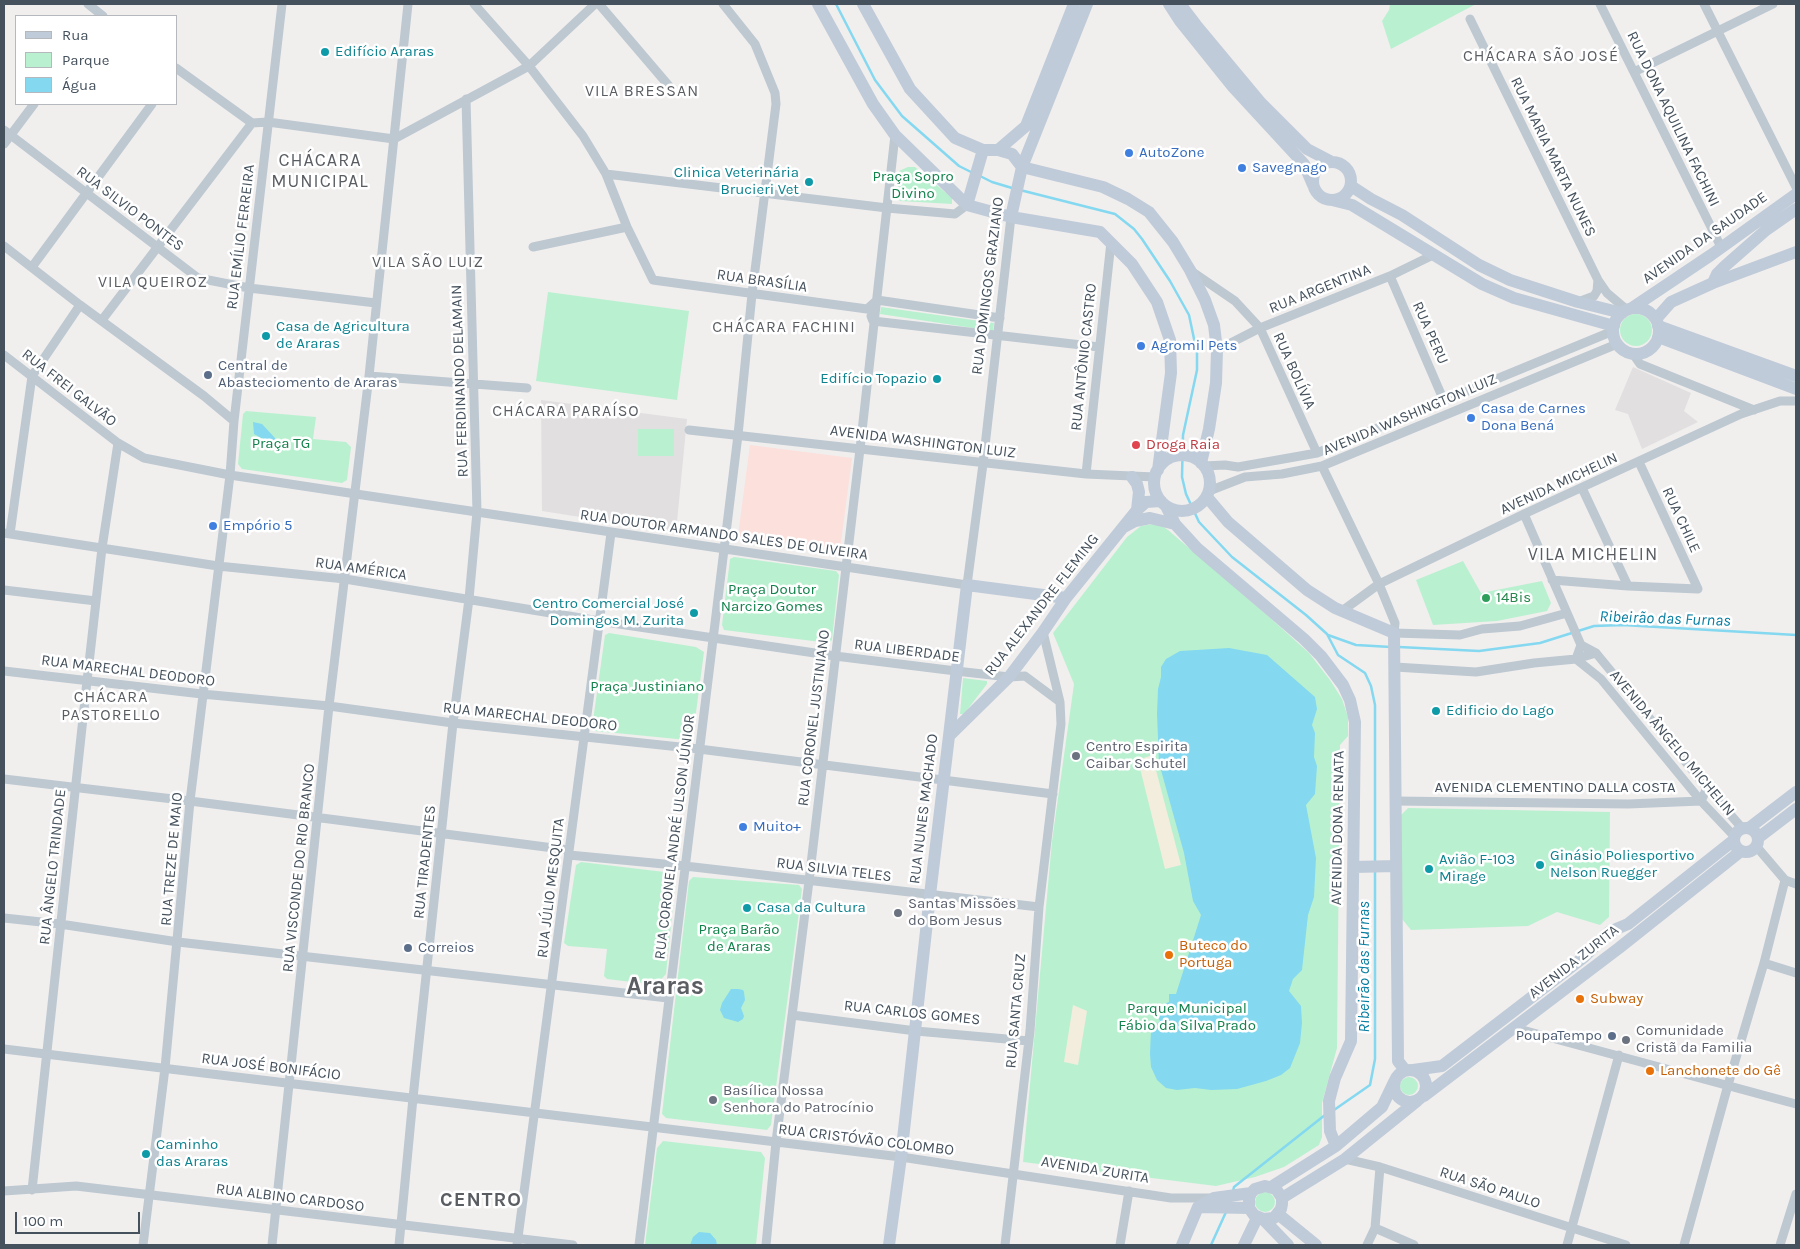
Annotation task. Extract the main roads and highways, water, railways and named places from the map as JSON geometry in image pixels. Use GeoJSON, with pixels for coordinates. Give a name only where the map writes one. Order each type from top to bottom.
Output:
{"type":"FeatureCollection","features":[{"type":"Feature","properties":{"kind":"main road"},"geometry":{"type":"LineString","coordinates":[[818,4],[873,104],[895,135],[967,205],[1011,217],[1100,232],[1132,264],[1157,302],[1170,340],[1171,373],[1156,474],[1155,492],[1163,504],[1174,510],[1184,512],[1193,509],[1205,497],[1210,482],[1208,474],[1199,462],[1177,456],[1163,463],[1156,474]]}},
{"type":"Feature","properties":{"kind":"main road"},"geometry":{"type":"LineString","coordinates":[[863,4],[910,89],[955,138],[983,150],[998,150],[1012,154],[1022,166],[1102,186],[1149,212],[1173,242],[1205,300],[1214,325],[1218,350],[1216,383],[1209,429],[1199,462]]}},
{"type":"Feature","properties":{"kind":"main road"},"geometry":{"type":"LineString","coordinates":[[998,150],[1026,126],[1074,4]]}},
{"type":"Feature","properties":{"kind":"main road","name":"RUA DOMINGOS GRAZIANO"},"geometry":{"type":"LineString","coordinates":[[1011,217],[1022,166],[1088,4]]}},
{"type":"Feature","properties":{"kind":"main road"},"geometry":{"type":"LineString","coordinates":[[1169,4],[1180,21],[1233,87],[1304,164],[1320,196],[1352,205],[1482,284],[1514,298],[1613,328]]}},
{"type":"Feature","properties":{"kind":"main road"},"geometry":{"type":"LineString","coordinates":[[1180,4],[1261,103],[1307,149],[1330,161],[1342,164],[1350,173],[1351,186],[1344,196],[1332,200]]}},
{"type":"Feature","properties":{"kind":"main road","name":"RUA DOMINGOS GRAZIANO"},"geometry":{"type":"LineString","coordinates":[[967,205],[983,150]]}},
{"type":"Feature","properties":{"kind":"main road"},"geometry":{"type":"LineString","coordinates":[[1313,185],[1315,172],[1324,163],[1330,161]]}},
{"type":"Feature","properties":{"kind":"main road"},"geometry":{"type":"LineString","coordinates":[[1351,186],[1402,215],[1479,266],[1510,280],[1578,302],[1627,310],[1646,310],[1657,327],[1796,389]]}},
{"type":"Feature","properties":{"kind":"main road","name":"AVENIDA DA SAUDADE"},"geometry":{"type":"LineString","coordinates":[[1627,310],[1716,251],[1796,194]]}},
{"type":"Feature","properties":{"kind":"main road","name":"AVENIDA DA SAUDADE"},"geometry":{"type":"LineString","coordinates":[[1657,327],[1671,302],[1718,274],[1766,230],[1796,208]]}},
{"type":"Feature","properties":{"kind":"main road"},"geometry":{"type":"LineString","coordinates":[[1716,251],[1718,274],[1796,252]]}},
{"type":"Feature","properties":{"kind":"main road"},"geometry":{"type":"LineString","coordinates":[[1627,310],[1616,319],[1613,328],[1617,344],[1627,352],[1633,354],[1646,352],[1656,344],[1657,327]]}},
{"type":"Feature","properties":{"kind":"main road"},"geometry":{"type":"LineString","coordinates":[[1657,327],[1796,376]]}},
{"type":"Feature","properties":{"kind":"main road"},"geometry":{"type":"LineString","coordinates":[[1132,477],[1137,484],[1139,492],[1137,510]]}},
{"type":"Feature","properties":{"kind":"main road"},"geometry":{"type":"LineString","coordinates":[[1205,497],[1228,522],[1307,590],[1335,608],[1394,633],[1395,801],[1391,866],[1406,1067],[1398,1075],[1382,1107],[1336,1146],[1271,1187]]}},
{"type":"Feature","properties":{"kind":"main road","name":"RUA ALEXANDRE FLEMING"},"geometry":{"type":"LineString","coordinates":[[950,735],[1009,676],[1066,598],[1137,510],[1146,502],[1163,504]]}},
{"type":"Feature","properties":{"kind":"main road","name":"AVENIDA DONA RENATA"},"geometry":{"type":"LineString","coordinates":[[1163,504],[1175,524],[1197,548],[1304,639],[1321,656],[1343,685],[1350,700],[1355,722],[1360,866],[1351,1041],[1335,1078],[1329,1101],[1330,1131],[1336,1146]]}},
{"type":"Feature","properties":{"kind":"main road"},"geometry":{"type":"LineString","coordinates":[[1122,528],[1150,518],[1175,524]]}},
{"type":"Feature","properties":{"kind":"main road","name":"RUA NUNES MACHADO"},"geometry":{"type":"LineString","coordinates":[[889,1245],[916,1031],[930,895],[967,585],[1066,598]]}},
{"type":"Feature","properties":{"kind":"main road","name":"AVENIDA ZURITA"},"geometry":{"type":"LineString","coordinates":[[1406,1067],[1442,1066],[1584,957],[1609,932],[1628,924],[1740,833],[1796,792]]}},
{"type":"Feature","properties":{"kind":"main road"},"geometry":{"type":"LineString","coordinates":[[1757,842],[1755,832],[1740,833],[1736,847],[1741,851],[1751,851],[1757,842],[1796,808]]}},
{"type":"Feature","properties":{"kind":"main road","name":"AVENIDA ZURITA"},"geometry":{"type":"LineString","coordinates":[[1282,1198],[1345,1159],[1420,1098],[1619,948],[1741,851]]}},
{"type":"Feature","properties":{"kind":"main road"},"geometry":{"type":"LineString","coordinates":[[1360,866],[1391,866]]}},
{"type":"Feature","properties":{"kind":"main road"},"geometry":{"type":"LineString","coordinates":[[1609,932],[1619,948]]}},
{"type":"Feature","properties":{"kind":"main road"},"geometry":{"type":"LineString","coordinates":[[1394,1082],[1396,1093],[1402,1100],[1407,1102],[1420,1098],[1427,1085],[1426,1080],[1423,1075],[1406,1067]]}},
{"type":"Feature","properties":{"kind":"main road"},"geometry":{"type":"LineString","coordinates":[[1182,1245],[1198,1207],[1214,1198],[1251,1193],[1260,1187],[1271,1187],[1276,1189],[1282,1198],[1281,1209],[1278,1214],[1268,1220],[1256,1215],[1198,1207]]}},
{"type":"Feature","properties":{"kind":"main road"},"geometry":{"type":"LineString","coordinates":[[1251,1193],[1249,1198],[1256,1215],[1288,1245]]}},
{"type":"Feature","properties":{"kind":"main road"},"geometry":{"type":"LineString","coordinates":[[1278,1214],[1303,1240],[1316,1245]]}},
{"type":"Feature","properties":{"kind":"main road"},"geometry":{"type":"LineString","coordinates":[[1244,1245],[1256,1215]]}},
{"type":"Feature","properties":{"kind":"water"},"geometry":{"type":"Polygon","coordinates":[[[253,422],[262,424],[275,438],[276,446],[254,434],[253,422]]]}},
{"type":"Feature","properties":{"kind":"water"},"geometry":{"type":"Polygon","coordinates":[[[1229,648],[1267,655],[1315,697],[1317,709],[1312,725],[1315,733],[1314,757],[1317,766],[1315,794],[1306,805],[1316,858],[1314,897],[1308,915],[1302,970],[1293,979],[1289,991],[1301,1006],[1300,1043],[1290,1068],[1281,1075],[1266,1081],[1237,1089],[1211,1090],[1195,1088],[1177,1090],[1166,1088],[1157,1080],[1151,1067],[1151,1030],[1160,1021],[1157,1015],[1162,1011],[1162,1005],[1169,1002],[1169,994],[1176,994],[1201,915],[1193,901],[1184,853],[1159,763],[1158,689],[1161,667],[1166,659],[1180,651],[1229,648]]]}},
{"type":"Feature","properties":{"kind":"water"},"geometry":{"type":"Polygon","coordinates":[[[731,989],[743,990],[744,992],[745,1000],[741,1008],[744,1016],[738,1022],[724,1018],[720,1010],[731,989]]]}},
{"type":"Feature","properties":{"kind":"water"},"geometry":{"type":"Polygon","coordinates":[[[699,1232],[710,1233],[716,1240],[717,1245],[690,1245],[693,1237],[699,1232]]]}},
{"type":"Feature","properties":{"kind":"waterway","name":"Ribeirão das Furnas"},"geometry":{"type":"LineString","coordinates":[[836,4],[875,80],[902,116],[959,166],[973,173]]}},
{"type":"Feature","properties":{"kind":"waterway","name":"Ribeirão das Furnas"},"geometry":{"type":"LineString","coordinates":[[980,176],[1012,188]]}},
{"type":"Feature","properties":{"kind":"waterway","name":"Ribeirão das Furnas"},"geometry":{"type":"LineString","coordinates":[[1020,190],[1115,214],[1134,229],[1142,239],[1170,281],[1189,315],[1197,353],[1197,370],[1183,435],[1182,477],[1186,494],[1199,522],[1232,557],[1306,615],[1327,634],[1338,655],[1365,673],[1371,686],[1375,705],[1375,862]]}},
{"type":"Feature","properties":{"kind":"waterway","name":"Ribeirão das Furnas"},"geometry":{"type":"LineString","coordinates":[[1399,647],[1479,651],[1540,643],[1594,626],[1623,625],[1796,635]]}},
{"type":"Feature","properties":{"kind":"waterway","name":"Ribeirão das Furnas"},"geometry":{"type":"LineString","coordinates":[[1328,635],[1356,645],[1391,647]]}},
{"type":"Feature","properties":{"kind":"waterway","name":"Ribeirão das Furnas"},"geometry":{"type":"LineString","coordinates":[[1334,1110],[1370,1085],[1375,1059],[1375,870]]}},
{"type":"Feature","properties":{"kind":"waterway","name":"Ribeirão das Furnas"},"geometry":{"type":"LineString","coordinates":[[1233,1191],[1234,1187],[1325,1115]]}},
{"type":"Feature","properties":{"kind":"waterway","name":"Ribeirão das Furnas"},"geometry":{"type":"LineString","coordinates":[[1211,1245],[1226,1212]]}},
{"type":"Feature","properties":{"kind":"place","name":"Edifício Araras"},"geometry":{"type":"Point","coordinates":[325,52]}},
{"type":"Feature","properties":{"kind":"place","name":"AutoZone"},"geometry":{"type":"Point","coordinates":[1129,153]}},
{"type":"Feature","properties":{"kind":"place","name":"Savegnago"},"geometry":{"type":"Point","coordinates":[1242,168]}},
{"type":"Feature","properties":{"kind":"place","name":"Clinica Veterinária Brucieri Vet"},"geometry":{"type":"Point","coordinates":[809,182]}},
{"type":"Feature","properties":{"kind":"place","name":"Casa de Agricultura de Araras"},"geometry":{"type":"Point","coordinates":[266,336]}},
{"type":"Feature","properties":{"kind":"place","name":"Agromil Pets"},"geometry":{"type":"Point","coordinates":[1141,346]}},
{"type":"Feature","properties":{"kind":"place","name":"Central de Abasteciomento de Araras"},"geometry":{"type":"Point","coordinates":[208,375]}},
{"type":"Feature","properties":{"kind":"place","name":"Edifício Topazio"},"geometry":{"type":"Point","coordinates":[937,379]}},
{"type":"Feature","properties":{"kind":"place","name":"Casa de Carnes Dona Bená"},"geometry":{"type":"Point","coordinates":[1471,418]}},
{"type":"Feature","properties":{"kind":"place","name":"Droga Raia"},"geometry":{"type":"Point","coordinates":[1136,445]}},
{"type":"Feature","properties":{"kind":"place","name":"Empório 5"},"geometry":{"type":"Point","coordinates":[213,526]}},
{"type":"Feature","properties":{"kind":"place","name":"14Bis"},"geometry":{"type":"Point","coordinates":[1486,598]}},
{"type":"Feature","properties":{"kind":"place","name":"Centro Comercial José Domingos M. Zurita"},"geometry":{"type":"Point","coordinates":[694,613]}},
{"type":"Feature","properties":{"kind":"place","name":"Edificio do Lago"},"geometry":{"type":"Point","coordinates":[1436,711]}},
{"type":"Feature","properties":{"kind":"place","name":"Centro Espirita Caibar Schutel"},"geometry":{"type":"Point","coordinates":[1076,756]}},
{"type":"Feature","properties":{"kind":"place","name":"Muito+"},"geometry":{"type":"Point","coordinates":[743,827]}},
{"type":"Feature","properties":{"kind":"place","name":"Ginásio Poliesportivo Nelson Ruegger"},"geometry":{"type":"Point","coordinates":[1540,865]}},
{"type":"Feature","properties":{"kind":"place","name":"Avião F-103 Mirage"},"geometry":{"type":"Point","coordinates":[1429,869]}},
{"type":"Feature","properties":{"kind":"place","name":"Casa da Cultura"},"geometry":{"type":"Point","coordinates":[747,908]}},
{"type":"Feature","properties":{"kind":"place","name":"Santas Missões do Bom Jesus"},"geometry":{"type":"Point","coordinates":[898,913]}},
{"type":"Feature","properties":{"kind":"place","name":"Correios"},"geometry":{"type":"Point","coordinates":[408,948]}},
{"type":"Feature","properties":{"kind":"place","name":"Buteco do Portuga"},"geometry":{"type":"Point","coordinates":[1169,955]}},
{"type":"Feature","properties":{"kind":"place","name":"Subway"},"geometry":{"type":"Point","coordinates":[1580,999]}},
{"type":"Feature","properties":{"kind":"place","name":"PoupaTempo"},"geometry":{"type":"Point","coordinates":[1612,1036]}},
{"type":"Feature","properties":{"kind":"place","name":"Comunidade Cristã da Familia"},"geometry":{"type":"Point","coordinates":[1626,1040]}},
{"type":"Feature","properties":{"kind":"place","name":"Lanchonete do Gê"},"geometry":{"type":"Point","coordinates":[1650,1071]}},
{"type":"Feature","properties":{"kind":"place","name":"Basílica Nossa Senhora do Patrocínio"},"geometry":{"type":"Point","coordinates":[713,1100]}},
{"type":"Feature","properties":{"kind":"place","name":"Caminho das Araras"},"geometry":{"type":"Point","coordinates":[146,1154]}},
{"type":"Feature","properties":{"kind":"district","name":"CHÁCARA SÃO JOSÉ"},"geometry":{"type":"Point","coordinates":[1541,56]}},
{"type":"Feature","properties":{"kind":"district","name":"VILA BRESSAN"},"geometry":{"type":"Point","coordinates":[642,91]}},
{"type":"Feature","properties":{"kind":"district","name":"CHÁCARA MUNICIPAL"},"geometry":{"type":"Point","coordinates":[320,171]}},
{"type":"Feature","properties":{"kind":"district","name":"VILA SÃO LUIZ"},"geometry":{"type":"Point","coordinates":[428,262]}},
{"type":"Feature","properties":{"kind":"district","name":"VILA QUEIROZ"},"geometry":{"type":"Point","coordinates":[153,282]}},
{"type":"Feature","properties":{"kind":"district","name":"CHÁCARA FACHINI"},"geometry":{"type":"Point","coordinates":[784,327]}},
{"type":"Feature","properties":{"kind":"district","name":"CHÁCARA PARAÍSO"},"geometry":{"type":"Point","coordinates":[566,411]}},
{"type":"Feature","properties":{"kind":"district","name":"VILA MICHELIN"},"geometry":{"type":"Point","coordinates":[1593,555]}},
{"type":"Feature","properties":{"kind":"district","name":"CHÁCARA PASTORELLO"},"geometry":{"type":"Point","coordinates":[111,706]}},
{"type":"Feature","properties":{"kind":"district","name":"Araras"},"geometry":{"type":"Point","coordinates":[665,987]}},
{"type":"Feature","properties":{"kind":"district","name":"CENTRO"},"geometry":{"type":"Point","coordinates":[481,1200]}},
{"type":"Feature","properties":{"kind":"park label","name":"Praça Sopro Divino"},"geometry":{"type":"Point","coordinates":[913,186]}},
{"type":"Feature","properties":{"kind":"park label","name":"Praça TG"},"geometry":{"type":"Point","coordinates":[281,444]}},
{"type":"Feature","properties":{"kind":"park label","name":"Praça Doutor Narcizo Gomes"},"geometry":{"type":"Point","coordinates":[772,598]}},
{"type":"Feature","properties":{"kind":"park label","name":"Praça Justiniano"},"geometry":{"type":"Point","coordinates":[647,687]}},
{"type":"Feature","properties":{"kind":"park label","name":"Praça Barão de Araras"},"geometry":{"type":"Point","coordinates":[739,938]}},
{"type":"Feature","properties":{"kind":"park label","name":"Parque Municipal Fábio da Silva Prado"},"geometry":{"type":"Point","coordinates":[1187,1018]}}]}
